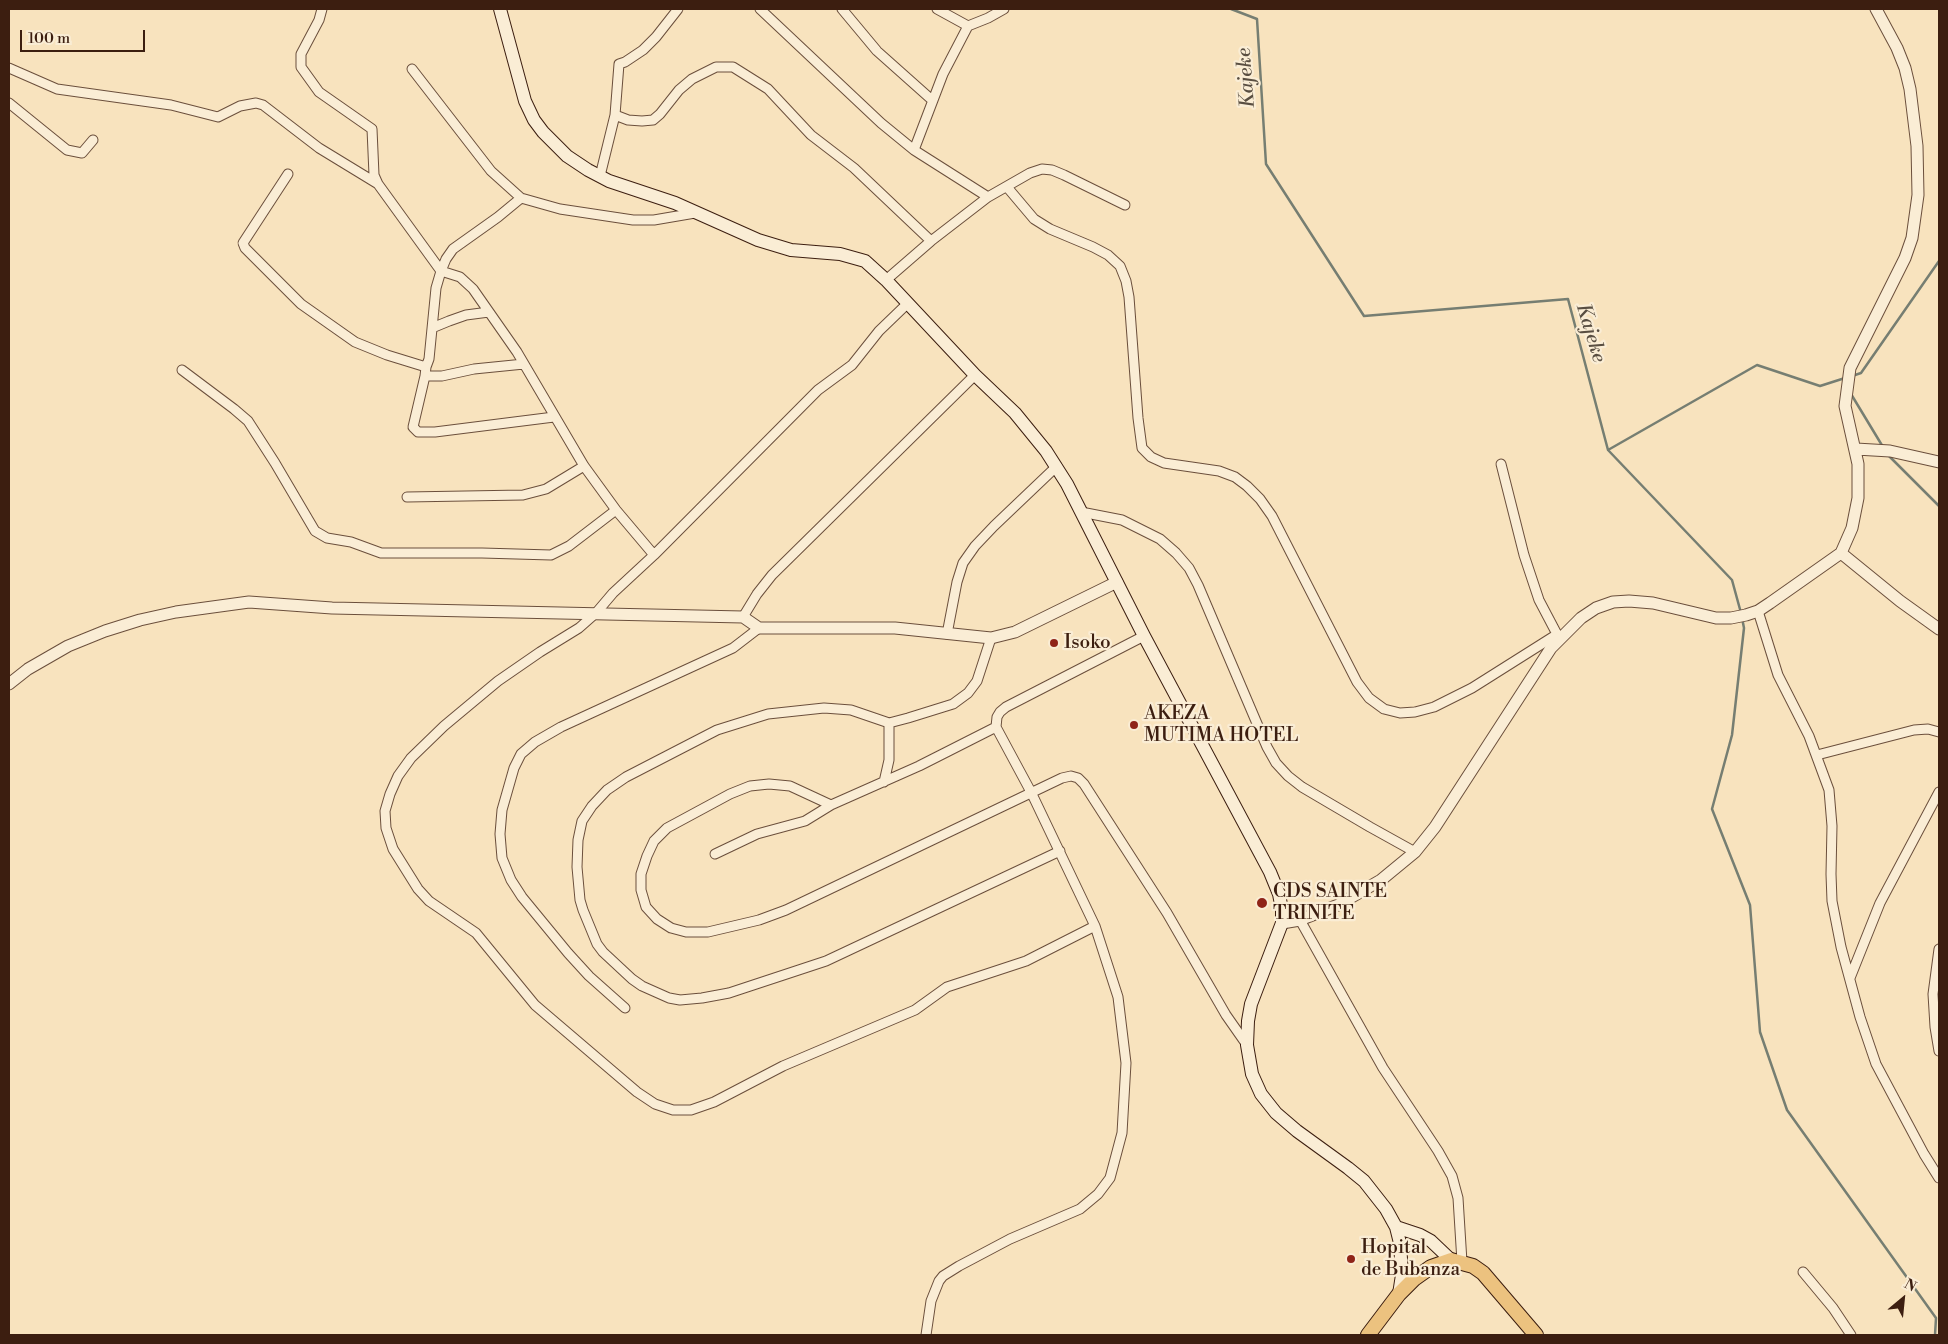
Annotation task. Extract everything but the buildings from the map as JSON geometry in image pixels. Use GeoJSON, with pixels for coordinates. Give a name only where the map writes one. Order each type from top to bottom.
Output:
{"type":"FeatureCollection","features":[{"type":"Feature","properties":{"kind":"main road"},"geometry":{"type":"LineString","coordinates":[[500,9],[518,79],[534,120],[554,145],[567,156],[600,176],[695,212],[774,246],[791,250],[853,256],[865,261],[886,280],[907,304],[1021,420],[1046,450],[1057,466],[1144,636],[1270,872],[1278,894],[1282,910],[1282,923],[1251,1004],[1247,1045],[1252,1074],[1261,1094],[1276,1113],[1364,1181],[1386,1208],[1396,1227],[1402,1260],[1399,1294]]}},
{"type":"Feature","properties":{"kind":"main road"},"geometry":{"type":"LineString","coordinates":[[1396,1227],[1420,1235],[1431,1241],[1456,1261],[1473,1266],[1483,1273],[1536,1335]]}},
{"type":"Feature","properties":{"kind":"main road"},"geometry":{"type":"LineString","coordinates":[[1368,1335],[1399,1294],[1422,1272],[1440,1263],[1456,1261]]}},
{"type":"Feature","properties":{"kind":"street"},"geometry":{"type":"LineString","coordinates":[[322,9],[319,20],[301,54],[301,67],[319,92],[372,129],[374,175],[378,184],[441,272],[463,279],[473,289],[524,364],[584,466],[616,510],[654,555]]}},
{"type":"Feature","properties":{"kind":"street"},"geometry":{"type":"LineString","coordinates":[[600,176],[615,115],[619,64],[642,50],[656,37],[678,9]]}},
{"type":"Feature","properties":{"kind":"street"},"geometry":{"type":"LineString","coordinates":[[760,9],[881,123],[914,150],[988,197]]}},
{"type":"Feature","properties":{"kind":"street"},"geometry":{"type":"LineString","coordinates":[[842,9],[877,51],[932,100]]}},
{"type":"Feature","properties":{"kind":"street"},"geometry":{"type":"LineString","coordinates":[[937,9],[968,26]]}},
{"type":"Feature","properties":{"kind":"street"},"geometry":{"type":"LineString","coordinates":[[914,150],[943,74],[968,26],[1004,9]]}},
{"type":"Feature","properties":{"kind":"street"},"geometry":{"type":"LineString","coordinates":[[1007,187],[1034,219],[1050,229],[1108,255],[1120,266],[1126,281],[1129,297],[1142,448],[1151,457],[1164,464],[1219,471],[1235,477],[1247,486],[1260,499],[1272,516],[1357,682],[1369,698],[1384,709],[1400,713],[1416,712],[1434,707],[1472,688],[1558,637],[1596,608],[1613,602],[1629,601],[1653,603],[1716,618],[1731,618],[1758,611],[1841,553],[1850,535],[1856,514],[1859,481],[1856,449],[1847,422],[1845,406],[1846,384],[1858,349],[1905,258],[1912,238],[1918,195],[1917,146],[1906,68],[1876,9]]}},
{"type":"Feature","properties":{"kind":"street"},"geometry":{"type":"LineString","coordinates":[[615,115],[628,120],[653,120],[679,90],[692,79],[716,67],[733,67],[768,89],[811,135],[854,168],[931,241]]}},
{"type":"Feature","properties":{"kind":"street"},"geometry":{"type":"LineString","coordinates":[[9,68],[57,89],[170,105],[218,117],[240,106],[256,103],[263,105],[318,148],[378,184]]}},
{"type":"Feature","properties":{"kind":"street"},"geometry":{"type":"LineString","coordinates":[[412,69],[490,171],[521,198],[560,209],[632,220],[654,220],[695,212]]}},
{"type":"Feature","properties":{"kind":"street"},"geometry":{"type":"LineString","coordinates":[[9,103],[67,150],[82,152],[93,140]]}},
{"type":"Feature","properties":{"kind":"street"},"geometry":{"type":"LineString","coordinates":[[886,280],[931,241],[988,197],[1030,173],[1042,169],[1052,170],[1126,206]]}},
{"type":"Feature","properties":{"kind":"street"},"geometry":{"type":"LineString","coordinates":[[288,174],[244,244],[245,248],[301,304],[355,342],[425,372],[442,376],[474,369],[524,364]]}},
{"type":"Feature","properties":{"kind":"street"},"geometry":{"type":"LineString","coordinates":[[521,198],[453,249],[446,259],[436,288],[429,358],[413,427],[418,432],[435,432],[554,417]]}},
{"type":"Feature","properties":{"kind":"street"},"geometry":{"type":"LineString","coordinates":[[907,304],[879,331],[852,365],[818,390],[580,628],[498,681],[444,726],[411,758],[398,776],[390,794],[385,811],[386,828],[393,849],[418,889],[429,901],[476,933],[534,1005],[637,1092],[655,1104],[674,1110],[691,1110],[714,1102],[783,1066],[914,1010],[926,1004],[937,993],[947,987],[1026,961],[1095,926]]}},
{"type":"Feature","properties":{"kind":"street"},"geometry":{"type":"LineString","coordinates":[[432,328],[458,318],[489,312]]}},
{"type":"Feature","properties":{"kind":"street"},"geometry":{"type":"LineString","coordinates":[[182,370],[248,421],[315,530],[327,538],[351,542],[381,553],[551,555],[569,546],[616,510]]}},
{"type":"Feature","properties":{"kind":"street"},"geometry":{"type":"LineString","coordinates":[[743,617],[757,594],[772,576],[975,374]]}},
{"type":"Feature","properties":{"kind":"street"},"geometry":{"type":"LineString","coordinates":[[1856,449],[1890,451],[1939,462]]}},
{"type":"Feature","properties":{"kind":"street"},"geometry":{"type":"LineString","coordinates":[[1501,464],[1524,555],[1539,600],[1558,637]]}},
{"type":"Feature","properties":{"kind":"street"},"geometry":{"type":"LineString","coordinates":[[407,496],[523,495],[546,489],[584,466]]}},
{"type":"Feature","properties":{"kind":"street"},"geometry":{"type":"LineString","coordinates":[[947,634],[957,582],[963,563],[987,533],[1057,466]]}},
{"type":"Feature","properties":{"kind":"street"},"geometry":{"type":"LineString","coordinates":[[1081,512],[1122,520],[1160,539],[1176,553],[1198,585],[1267,747],[1276,763],[1302,787],[1370,828],[1415,852]]}},
{"type":"Feature","properties":{"kind":"street"},"geometry":{"type":"LineString","coordinates":[[1841,553],[1900,601],[1939,629]]}},
{"type":"Feature","properties":{"kind":"street"},"geometry":{"type":"LineString","coordinates":[[9,684],[28,669],[68,646],[105,631],[140,620],[225,604],[249,602],[332,608],[743,617],[759,628],[861,626],[926,630],[991,638],[1016,632],[1117,582]]}},
{"type":"Feature","properties":{"kind":"street"},"geometry":{"type":"LineString","coordinates":[[1758,611],[1778,675],[1809,736],[1830,790],[1832,901],[1835,923],[1860,1017],[1876,1064],[1924,1154],[1939,1178]]}},
{"type":"Feature","properties":{"kind":"street"},"geometry":{"type":"LineString","coordinates":[[625,1008],[589,976],[568,953],[522,897],[511,880],[502,858],[500,834],[502,810],[514,768],[522,754],[535,742],[561,728],[734,648],[759,628]]}},
{"type":"Feature","properties":{"kind":"street"},"geometry":{"type":"LineString","coordinates":[[926,1335],[932,1302],[939,1281],[944,1276],[958,1266],[1010,1239],[1080,1209],[1098,1194],[1110,1178],[1116,1161],[1122,1133],[1126,1063],[1118,997],[1095,926],[1031,792],[996,727],[1000,712],[1006,707],[1144,636]]}},
{"type":"Feature","properties":{"kind":"street"},"geometry":{"type":"LineString","coordinates":[[1282,923],[1300,920],[1338,905],[1381,880],[1415,852],[1435,827],[1558,637]]}},
{"type":"Feature","properties":{"kind":"street"},"geometry":{"type":"LineString","coordinates":[[991,638],[977,680],[968,693],[953,704],[889,722],[851,710],[824,708],[768,714],[717,730],[646,766],[607,790],[592,806],[582,821],[578,840],[577,867],[582,910],[603,952],[642,986],[669,998],[692,1000],[729,993],[840,954],[1060,851]]}},
{"type":"Feature","properties":{"kind":"street"},"geometry":{"type":"LineString","coordinates":[[884,782],[890,760],[889,722]]}},
{"type":"Feature","properties":{"kind":"street"},"geometry":{"type":"LineString","coordinates":[[715,854],[757,834],[805,821],[831,805],[945,754],[996,727]]}},
{"type":"Feature","properties":{"kind":"street"},"geometry":{"type":"LineString","coordinates":[[1817,755],[1914,730],[1939,732]]}},
{"type":"Feature","properties":{"kind":"street"},"geometry":{"type":"LineString","coordinates":[[831,805],[790,786],[769,784],[750,786],[730,794],[667,828],[654,841],[641,874],[641,890],[646,907],[657,919],[671,928],[686,932],[708,932],[759,920],[786,910],[1031,792],[1071,776],[1078,778],[1084,784],[1167,913],[1226,1015],[1247,1045]]}},
{"type":"Feature","properties":{"kind":"street"},"geometry":{"type":"LineString","coordinates":[[1850,978],[1880,903],[1939,792]]}},
{"type":"Feature","properties":{"kind":"street"},"geometry":{"type":"LineString","coordinates":[[1300,920],[1383,1068],[1438,1151],[1452,1176],[1458,1198],[1456,1261]]}},
{"type":"Feature","properties":{"kind":"street"},"geometry":{"type":"LineString","coordinates":[[1939,949],[1933,994],[1939,1051]]}},
{"type":"Feature","properties":{"kind":"street"},"geometry":{"type":"LineString","coordinates":[[1803,1272],[1833,1308],[1851,1335]]}},
{"type":"Feature","properties":{"kind":"waterway","name":"Kajeke"},"geometry":{"type":"LineString","coordinates":[[1231,9],[1257,19],[1266,164],[1364,316],[1568,299],[1608,450],[1757,365],[1820,386],[1845,378]]}},
{"type":"Feature","properties":{"kind":"waterway","name":"Kajeke"},"geometry":{"type":"LineString","coordinates":[[1852,376],[1861,373],[1939,261]]}},
{"type":"Feature","properties":{"kind":"waterway"},"geometry":{"type":"LineString","coordinates":[[1851,394],[1883,447]]}},
{"type":"Feature","properties":{"kind":"waterway"},"geometry":{"type":"LineString","coordinates":[[1608,450],[1732,580],[1741,613]]}},
{"type":"Feature","properties":{"kind":"waterway"},"geometry":{"type":"LineString","coordinates":[[1889,456],[1939,506]]}},
{"type":"Feature","properties":{"kind":"waterway"},"geometry":{"type":"LineString","coordinates":[[1742,618],[1744,628],[1732,735],[1712,809],[1750,905],[1760,1032],[1787,1110],[1936,1318],[1935,1335]]}},
{"type":"Feature","properties":{"kind":"place","name":"Isoko"},"geometry":{"type":"Point","coordinates":[1054,643]}},
{"type":"Feature","properties":{"kind":"place","name":"AKEZA MUTIMA HOTEL"},"geometry":{"type":"Point","coordinates":[1134,725]}},
{"type":"Feature","properties":{"kind":"place","name":"CDS SAINTE TRINITE"},"geometry":{"type":"Point","coordinates":[1262,903]}},
{"type":"Feature","properties":{"kind":"place","name":"Hopital de Bubanza"},"geometry":{"type":"Point","coordinates":[1351,1259]}}]}
